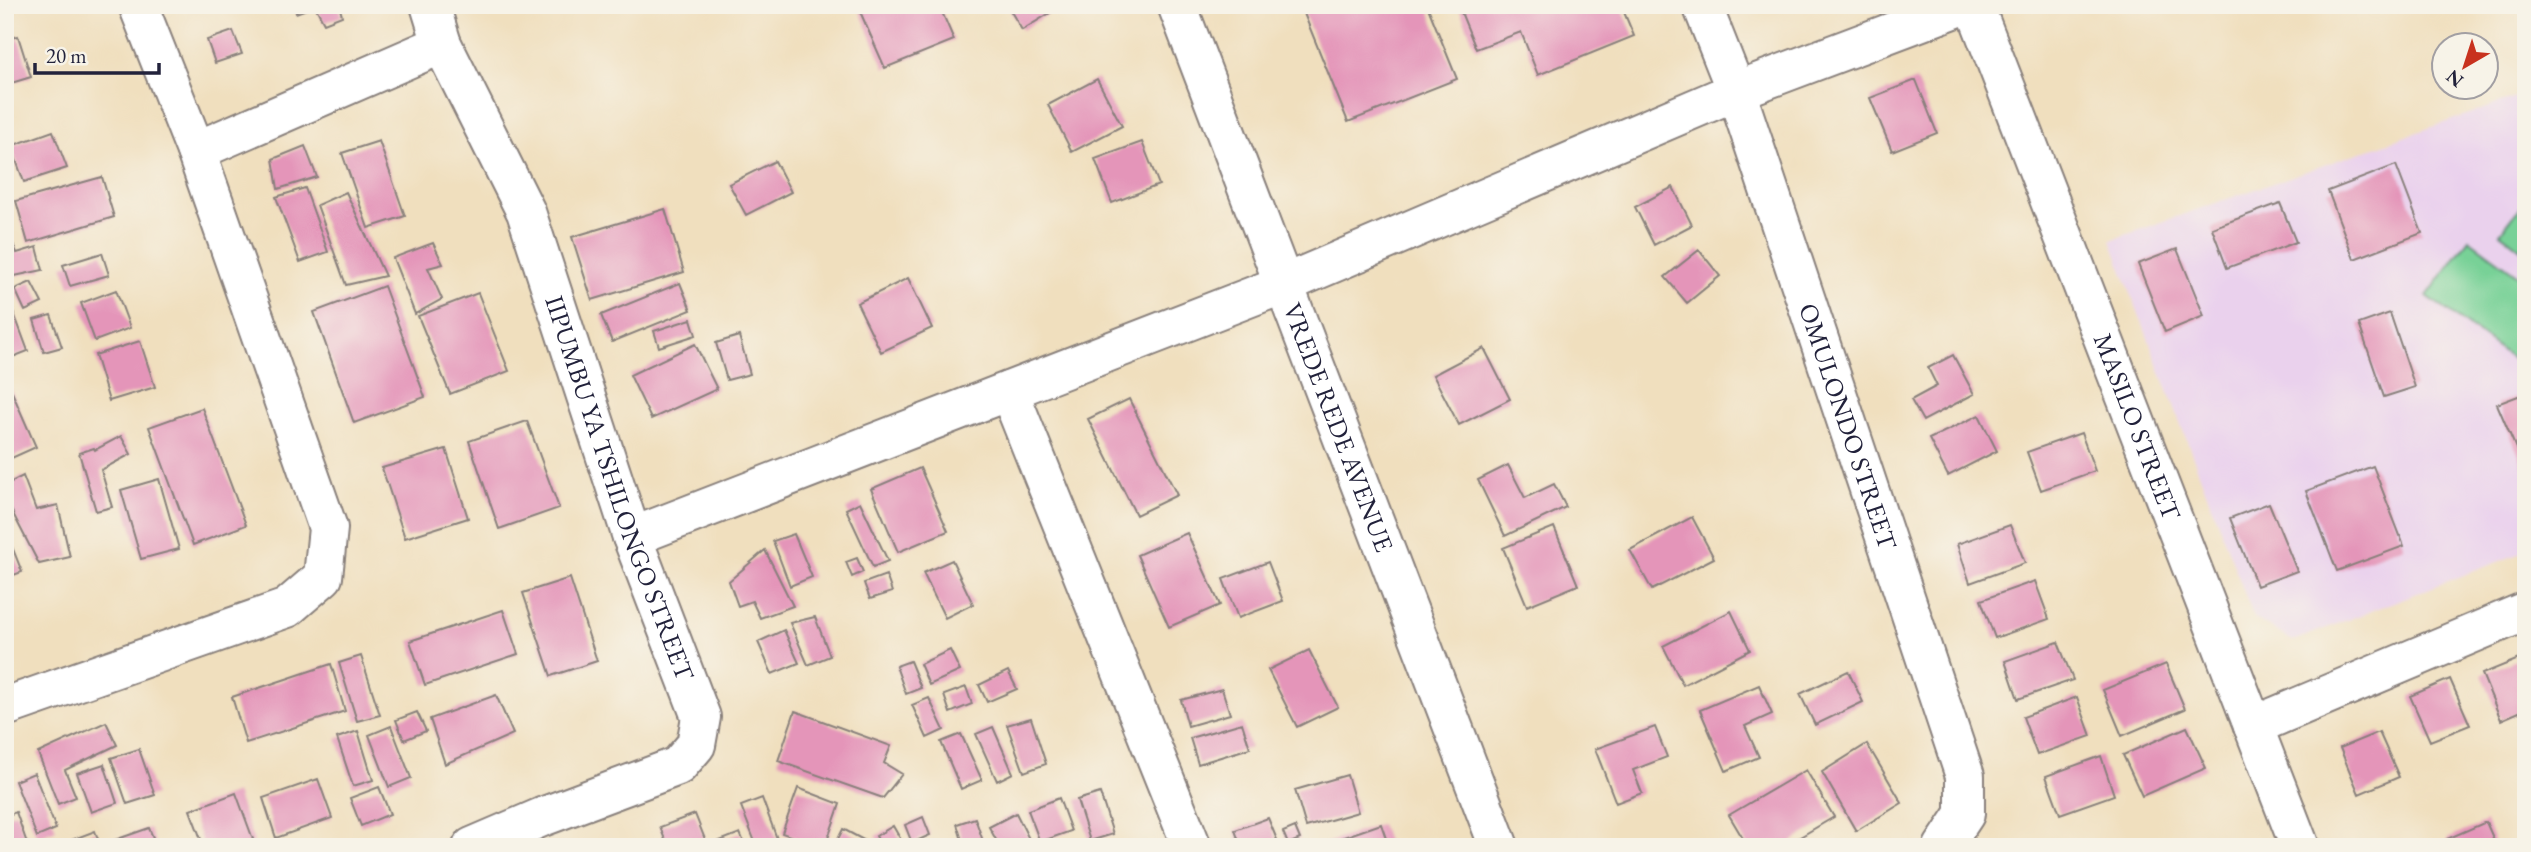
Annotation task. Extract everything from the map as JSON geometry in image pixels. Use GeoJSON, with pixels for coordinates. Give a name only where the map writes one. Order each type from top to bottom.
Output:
{"type":"FeatureCollection","features":[{"type":"Feature","properties":{"kind":"street"},"geometry":{"type":"LineString","coordinates":[[5,707],[287,608],[323,577],[328,528],[196,151],[138,5]]}},
{"type":"Feature","properties":{"kind":"street","name":"IIPUMBU YA TSHILONGO STREET"},"geometry":{"type":"LineString","coordinates":[[430,5],[442,44],[526,212],[632,537],[701,717],[696,745],[678,766],[542,817],[472,847]]}},
{"type":"Feature","properties":{"kind":"street","name":"VREDE REDE AVENUE"},"geometry":{"type":"LineString","coordinates":[[1177,5],[1499,847]]}},
{"type":"Feature","properties":{"kind":"street","name":"OMULONDO STREET"},"geometry":{"type":"LineString","coordinates":[[1702,5],[1737,91],[1965,776],[1965,814],[1943,847]]}},
{"type":"Feature","properties":{"kind":"street"},"geometry":{"type":"LineString","coordinates":[[632,537],[1284,284],[1737,91],[1964,5]]}},
{"type":"Feature","properties":{"kind":"street","name":"MASILO STREET"},"geometry":{"type":"LineString","coordinates":[[1974,5],[2300,847]]}},
{"type":"Feature","properties":{"kind":"street"},"geometry":{"type":"LineString","coordinates":[[196,151],[442,44]]}},
{"type":"Feature","properties":{"kind":"street"},"geometry":{"type":"LineString","coordinates":[[1009,391],[1192,847]]}},
{"type":"Feature","properties":{"kind":"street"},"geometry":{"type":"LineString","coordinates":[[2253,726],[2526,611]]}},
{"type":"Feature","properties":{"kind":"shaded area"},"geometry":{"type":"Polygon","coordinates":[[[2526,94],[2526,551],[2293,641],[2254,618],[2111,240],[2526,94]]]}},
{"type":"Feature","properties":{"kind":"green space"},"geometry":{"type":"Polygon","coordinates":[[[2526,200],[2526,253],[2500,233],[2526,200]]]}},
{"type":"Feature","properties":{"kind":"green space"},"geometry":{"type":"Polygon","coordinates":[[[2469,239],[2526,281],[2526,368],[2427,296],[2469,239]]]}},
{"type":"Feature","properties":{"kind":"building"},"geometry":{"type":"Polygon","coordinates":[[[294,5],[339,5],[342,16],[324,23],[315,6],[296,13],[294,5]]]}},
{"type":"Feature","properties":{"kind":"building"},"geometry":{"type":"Polygon","coordinates":[[[939,5],[954,40],[885,68],[858,7],[939,5]]]}},
{"type":"Feature","properties":{"kind":"building"},"geometry":{"type":"Polygon","coordinates":[[[1007,5],[1063,5],[1022,30],[1007,5]]]}},
{"type":"Feature","properties":{"kind":"building"},"geometry":{"type":"Polygon","coordinates":[[[1317,5],[1427,5],[1457,79],[1348,122],[1303,11],[1317,5]]]}},
{"type":"Feature","properties":{"kind":"building"},"geometry":{"type":"Polygon","coordinates":[[[1458,5],[1621,5],[1634,36],[1538,75],[1521,32],[1476,49],[1458,5]]]}},
{"type":"Feature","properties":{"kind":"building"},"geometry":{"type":"Polygon","coordinates":[[[233,31],[242,54],[215,63],[207,40],[233,31]]]}},
{"type":"Feature","properties":{"kind":"building"},"geometry":{"type":"Polygon","coordinates":[[[18,36],[31,77],[5,85],[5,40],[18,36]]]}},
{"type":"Feature","properties":{"kind":"building"},"geometry":{"type":"Polygon","coordinates":[[[1097,79],[1122,126],[1072,152],[1048,105],[1097,79]]]}},
{"type":"Feature","properties":{"kind":"building"},"geometry":{"type":"Polygon","coordinates":[[[1916,80],[1937,133],[1892,151],[1870,98],[1916,80]]]}},
{"type":"Feature","properties":{"kind":"building"},"geometry":{"type":"Polygon","coordinates":[[[53,131],[67,168],[24,182],[11,146],[53,131]]]}},
{"type":"Feature","properties":{"kind":"building"},"geometry":{"type":"Polygon","coordinates":[[[379,141],[405,216],[368,228],[342,153],[379,141]]]}},
{"type":"Feature","properties":{"kind":"building"},"geometry":{"type":"Polygon","coordinates":[[[1142,142],[1159,185],[1112,203],[1095,159],[1142,142]]]}},
{"type":"Feature","properties":{"kind":"building"},"geometry":{"type":"Polygon","coordinates":[[[305,146],[317,177],[278,189],[273,159],[305,146]]]}},
{"type":"Feature","properties":{"kind":"building"},"geometry":{"type":"Polygon","coordinates":[[[775,161],[791,192],[746,215],[729,184],[775,161]]]}},
{"type":"Feature","properties":{"kind":"building"},"geometry":{"type":"Polygon","coordinates":[[[2396,165],[2422,233],[2354,259],[2328,191],[2396,165]]]}},
{"type":"Feature","properties":{"kind":"building"},"geometry":{"type":"Polygon","coordinates":[[[102,177],[114,217],[28,243],[16,201],[102,177]]]}},
{"type":"Feature","properties":{"kind":"building"},"geometry":{"type":"Polygon","coordinates":[[[1673,187],[1692,225],[1654,245],[1635,207],[1673,187]]]}},
{"type":"Feature","properties":{"kind":"building"},"geometry":{"type":"Polygon","coordinates":[[[305,188],[328,252],[300,262],[276,197],[305,188]]]}},
{"type":"Feature","properties":{"kind":"building"},"geometry":{"type":"Polygon","coordinates":[[[346,192],[385,276],[346,285],[317,205],[346,192]]]}},
{"type":"Feature","properties":{"kind":"building"},"geometry":{"type":"Polygon","coordinates":[[[2280,203],[2296,242],[2227,268],[2212,228],[2280,203]]]}},
{"type":"Feature","properties":{"kind":"building"},"geometry":{"type":"Polygon","coordinates":[[[665,209],[684,272],[592,300],[572,237],[665,209]]]}},
{"type":"Feature","properties":{"kind":"building"},"geometry":{"type":"Polygon","coordinates":[[[5,225],[17,253],[37,247],[43,270],[5,278],[5,225]]]}},
{"type":"Feature","properties":{"kind":"building"},"geometry":{"type":"Polygon","coordinates":[[[433,243],[443,264],[428,268],[442,299],[415,314],[393,258],[433,243]]]}},
{"type":"Feature","properties":{"kind":"building"},"geometry":{"type":"Polygon","coordinates":[[[2177,249],[2204,316],[2165,332],[2138,264],[2177,249]]]}},
{"type":"Feature","properties":{"kind":"building"},"geometry":{"type":"Polygon","coordinates":[[[1699,250],[1720,276],[1687,303],[1665,277],[1699,250]]]}},
{"type":"Feature","properties":{"kind":"building"},"geometry":{"type":"Polygon","coordinates":[[[102,253],[109,275],[70,286],[63,265],[102,253]]]}},
{"type":"Feature","properties":{"kind":"building"},"geometry":{"type":"Polygon","coordinates":[[[908,278],[932,328],[881,352],[857,303],[908,278]]]}},
{"type":"Feature","properties":{"kind":"building"},"geometry":{"type":"Polygon","coordinates":[[[31,282],[42,303],[25,311],[15,289],[31,282]]]}},
{"type":"Feature","properties":{"kind":"building"},"geometry":{"type":"Polygon","coordinates":[[[680,283],[691,310],[612,342],[601,315],[680,283]]]}},
{"type":"Feature","properties":{"kind":"building"},"geometry":{"type":"Polygon","coordinates":[[[384,286],[425,397],[354,423],[314,312],[384,286]]]}},
{"type":"Feature","properties":{"kind":"building"},"geometry":{"type":"Polygon","coordinates":[[[5,289],[28,351],[5,360],[5,289]]]}},
{"type":"Feature","properties":{"kind":"building"},"geometry":{"type":"Polygon","coordinates":[[[116,290],[130,328],[95,341],[81,303],[116,290]]]}},
{"type":"Feature","properties":{"kind":"building"},"geometry":{"type":"Polygon","coordinates":[[[478,293],[509,371],[450,394],[418,316],[478,293]]]}},
{"type":"Feature","properties":{"kind":"building"},"geometry":{"type":"Polygon","coordinates":[[[2390,313],[2415,387],[2384,397],[2359,324],[2390,313]]]}},
{"type":"Feature","properties":{"kind":"building"},"geometry":{"type":"Polygon","coordinates":[[[51,315],[62,347],[44,352],[34,320],[51,315]]]}},
{"type":"Feature","properties":{"kind":"building"},"geometry":{"type":"Polygon","coordinates":[[[691,319],[696,335],[659,347],[654,331],[691,319]]]}},
{"type":"Feature","properties":{"kind":"building"},"geometry":{"type":"Polygon","coordinates":[[[739,336],[750,374],[727,380],[716,343],[739,336]]]}},
{"type":"Feature","properties":{"kind":"building"},"geometry":{"type":"Polygon","coordinates":[[[140,341],[155,387],[109,401],[95,355],[140,341]]]}},
{"type":"Feature","properties":{"kind":"building"},"geometry":{"type":"Polygon","coordinates":[[[695,344],[717,389],[651,419],[630,375],[695,344]]]}},
{"type":"Feature","properties":{"kind":"building"},"geometry":{"type":"Polygon","coordinates":[[[1484,348],[1510,399],[1459,425],[1433,375],[1484,348]]]}},
{"type":"Feature","properties":{"kind":"building"},"geometry":{"type":"Polygon","coordinates":[[[1953,355],[1974,394],[1923,421],[1911,400],[1937,386],[1928,368],[1953,355]]]}},
{"type":"Feature","properties":{"kind":"building"},"geometry":{"type":"Polygon","coordinates":[[[5,376],[36,447],[5,461],[5,376]]]}},
{"type":"Feature","properties":{"kind":"building"},"geometry":{"type":"Polygon","coordinates":[[[2526,393],[2526,472],[2497,404],[2526,393]]]}},
{"type":"Feature","properties":{"kind":"building"},"geometry":{"type":"Polygon","coordinates":[[[1129,399],[1177,495],[1136,515],[1088,419],[1129,399]]]}},
{"type":"Feature","properties":{"kind":"building"},"geometry":{"type":"Polygon","coordinates":[[[202,408],[246,525],[193,545],[149,427],[202,408]]]}},
{"type":"Feature","properties":{"kind":"building"},"geometry":{"type":"Polygon","coordinates":[[[1979,415],[1997,451],[1948,476],[1929,439],[1979,415]]]}},
{"type":"Feature","properties":{"kind":"building"},"geometry":{"type":"Polygon","coordinates":[[[527,421],[559,508],[499,529],[469,441],[527,421]]]}},
{"type":"Feature","properties":{"kind":"building"},"geometry":{"type":"Polygon","coordinates":[[[2081,433],[2095,471],[2041,490],[2027,452],[2081,433]]]}},
{"type":"Feature","properties":{"kind":"building"},"geometry":{"type":"Polygon","coordinates":[[[121,436],[131,454],[101,470],[112,507],[96,511],[79,453],[94,448],[95,450],[121,436]]]}},
{"type":"Feature","properties":{"kind":"building"},"geometry":{"type":"Polygon","coordinates":[[[446,449],[468,518],[405,538],[382,468],[446,449]]]}},
{"type":"Feature","properties":{"kind":"building"},"geometry":{"type":"Polygon","coordinates":[[[1508,465],[1525,498],[1554,484],[1566,507],[1505,536],[1478,480],[1508,465]]]}},
{"type":"Feature","properties":{"kind":"building"},"geometry":{"type":"Polygon","coordinates":[[[2373,466],[2404,546],[2337,571],[2306,491],[2373,466]]]}},
{"type":"Feature","properties":{"kind":"building"},"geometry":{"type":"Polygon","coordinates":[[[920,468],[948,531],[898,552],[871,489],[920,468]]]}},
{"type":"Feature","properties":{"kind":"building"},"geometry":{"type":"Polygon","coordinates":[[[23,476],[36,510],[58,505],[70,557],[39,564],[5,498],[5,485],[23,476]]]}},
{"type":"Feature","properties":{"kind":"building"},"geometry":{"type":"Polygon","coordinates":[[[159,479],[179,549],[141,559],[121,490],[159,479]]]}},
{"type":"Feature","properties":{"kind":"building"},"geometry":{"type":"Polygon","coordinates":[[[860,502],[888,561],[873,567],[846,509],[860,502]]]}},
{"type":"Feature","properties":{"kind":"building"},"geometry":{"type":"Polygon","coordinates":[[[2269,503],[2297,571],[2257,586],[2230,518],[2269,503]]]}},
{"type":"Feature","properties":{"kind":"building"},"geometry":{"type":"Polygon","coordinates":[[[1692,517],[1714,558],[1652,590],[1630,550],[1692,517]]]}},
{"type":"Feature","properties":{"kind":"building"},"geometry":{"type":"Polygon","coordinates":[[[2010,525],[2025,563],[1970,583],[1957,544],[2010,525]]]}},
{"type":"Feature","properties":{"kind":"building"},"geometry":{"type":"Polygon","coordinates":[[[1554,527],[1578,585],[1527,606],[1503,548],[1554,527]]]}},
{"type":"Feature","properties":{"kind":"building"},"geometry":{"type":"Polygon","coordinates":[[[5,529],[22,572],[5,578],[5,529]]]}},
{"type":"Feature","properties":{"kind":"building"},"geometry":{"type":"Polygon","coordinates":[[[1187,533],[1220,605],[1169,627],[1137,555],[1187,533]]]}},
{"type":"Feature","properties":{"kind":"building"},"geometry":{"type":"Polygon","coordinates":[[[794,534],[812,577],[790,586],[773,541],[794,534]]]}},
{"type":"Feature","properties":{"kind":"building"},"geometry":{"type":"Polygon","coordinates":[[[765,550],[793,606],[760,618],[752,601],[738,606],[729,581],[765,550]]]}},
{"type":"Feature","properties":{"kind":"building"},"geometry":{"type":"Polygon","coordinates":[[[857,558],[863,572],[852,577],[846,562],[857,558]]]}},
{"type":"Feature","properties":{"kind":"building"},"geometry":{"type":"Polygon","coordinates":[[[952,560],[973,604],[945,618],[923,573],[952,560]]]}},
{"type":"Feature","properties":{"kind":"building"},"geometry":{"type":"Polygon","coordinates":[[[1268,562],[1283,601],[1238,618],[1223,579],[1268,562]]]}},
{"type":"Feature","properties":{"kind":"building"},"geometry":{"type":"Polygon","coordinates":[[[886,575],[892,592],[870,599],[864,583],[886,575]]]}},
{"type":"Feature","properties":{"kind":"building"},"geometry":{"type":"Polygon","coordinates":[[[570,578],[597,661],[551,676],[523,593],[570,578]]]}},
{"type":"Feature","properties":{"kind":"building"},"geometry":{"type":"Polygon","coordinates":[[[2035,581],[2049,619],[1995,638],[1981,600],[2035,581]]]}},
{"type":"Feature","properties":{"kind":"building"},"geometry":{"type":"Polygon","coordinates":[[[503,610],[518,654],[425,685],[410,641],[503,610]]]}},
{"type":"Feature","properties":{"kind":"building"},"geometry":{"type":"Polygon","coordinates":[[[1731,611],[1750,650],[1683,685],[1663,646],[1731,611]]]}},
{"type":"Feature","properties":{"kind":"building"},"geometry":{"type":"Polygon","coordinates":[[[815,617],[830,656],[808,665],[790,623],[815,617]]]}},
{"type":"Feature","properties":{"kind":"building"},"geometry":{"type":"Polygon","coordinates":[[[784,630],[799,663],[772,674],[758,642],[784,630]]]}},
{"type":"Feature","properties":{"kind":"building"},"geometry":{"type":"Polygon","coordinates":[[[2058,642],[2073,680],[2018,699],[2005,661],[2058,642]]]}},
{"type":"Feature","properties":{"kind":"building"},"geometry":{"type":"Polygon","coordinates":[[[950,650],[960,671],[929,685],[920,664],[950,650]]]}},
{"type":"Feature","properties":{"kind":"building"},"geometry":{"type":"Polygon","coordinates":[[[1309,650],[1338,707],[1297,727],[1268,670],[1309,650]]]}},
{"type":"Feature","properties":{"kind":"building"},"geometry":{"type":"Polygon","coordinates":[[[361,656],[380,715],[357,721],[339,663],[361,656]]]}},
{"type":"Feature","properties":{"kind":"building"},"geometry":{"type":"Polygon","coordinates":[[[2521,658],[2526,669],[2526,709],[2501,720],[2482,674],[2521,658]]]}},
{"type":"Feature","properties":{"kind":"building"},"geometry":{"type":"Polygon","coordinates":[[[910,661],[921,688],[906,694],[896,666],[910,661]]]}},
{"type":"Feature","properties":{"kind":"building"},"geometry":{"type":"Polygon","coordinates":[[[331,664],[345,711],[246,743],[232,697],[331,664]]]}},
{"type":"Feature","properties":{"kind":"building"},"geometry":{"type":"Polygon","coordinates":[[[2166,664],[2185,709],[2122,736],[2103,690],[2166,664]]]}},
{"type":"Feature","properties":{"kind":"building"},"geometry":{"type":"Polygon","coordinates":[[[1008,671],[1017,689],[987,702],[979,685],[1008,671]]]}},
{"type":"Feature","properties":{"kind":"building"},"geometry":{"type":"Polygon","coordinates":[[[1848,671],[1863,702],[1815,725],[1800,694],[1848,671]]]}},
{"type":"Feature","properties":{"kind":"building"},"geometry":{"type":"Polygon","coordinates":[[[2450,679],[2470,725],[2430,741],[2410,696],[2450,679]]]}},
{"type":"Feature","properties":{"kind":"building"},"geometry":{"type":"Polygon","coordinates":[[[1759,685],[1772,714],[1745,726],[1759,757],[1726,771],[1700,710],[1759,685]]]}},
{"type":"Feature","properties":{"kind":"building"},"geometry":{"type":"Polygon","coordinates":[[[966,687],[972,704],[950,713],[944,695],[966,687]]]}},
{"type":"Feature","properties":{"kind":"building"},"geometry":{"type":"Polygon","coordinates":[[[1222,689],[1230,714],[1188,726],[1181,700],[1222,689]]]}},
{"type":"Feature","properties":{"kind":"building"},"geometry":{"type":"Polygon","coordinates":[[[496,695],[513,734],[445,764],[430,719],[496,695]]]}},
{"type":"Feature","properties":{"kind":"building"},"geometry":{"type":"Polygon","coordinates":[[[2077,697],[2091,736],[2037,755],[2023,717],[2077,697]]]}},
{"type":"Feature","properties":{"kind":"building"},"geometry":{"type":"Polygon","coordinates":[[[929,698],[944,730],[927,738],[912,705],[929,698]]]}},
{"type":"Feature","properties":{"kind":"building"},"geometry":{"type":"Polygon","coordinates":[[[795,711],[891,746],[884,763],[902,774],[883,798],[778,761],[795,711]]]}},
{"type":"Feature","properties":{"kind":"building"},"geometry":{"type":"Polygon","coordinates":[[[417,712],[426,731],[404,740],[396,720],[417,712]]]}},
{"type":"Feature","properties":{"kind":"building"},"geometry":{"type":"Polygon","coordinates":[[[1031,718],[1046,764],[1024,772],[1007,725],[1031,718]]]}},
{"type":"Feature","properties":{"kind":"building"},"geometry":{"type":"Polygon","coordinates":[[[106,722],[117,745],[65,770],[76,797],[58,804],[38,753],[106,722]]]}},
{"type":"Feature","properties":{"kind":"building"},"geometry":{"type":"Polygon","coordinates":[[[1242,723],[1250,748],[1198,764],[1190,738],[1242,723]]]}},
{"type":"Feature","properties":{"kind":"building"},"geometry":{"type":"Polygon","coordinates":[[[391,726],[411,778],[389,787],[369,735],[391,726]]]}},
{"type":"Feature","properties":{"kind":"building"},"geometry":{"type":"Polygon","coordinates":[[[993,727],[1013,773],[997,781],[976,734],[993,727]]]}},
{"type":"Feature","properties":{"kind":"building"},"geometry":{"type":"Polygon","coordinates":[[[1655,727],[1667,757],[1633,770],[1642,793],[1616,803],[1595,749],[1655,727]]]}},
{"type":"Feature","properties":{"kind":"building"},"geometry":{"type":"Polygon","coordinates":[[[2187,727],[2206,768],[2142,796],[2123,755],[2187,727]]]}},
{"type":"Feature","properties":{"kind":"building"},"geometry":{"type":"Polygon","coordinates":[[[358,731],[373,780],[353,786],[337,738],[358,731]]]}},
{"type":"Feature","properties":{"kind":"building"},"geometry":{"type":"Polygon","coordinates":[[[2379,732],[2399,777],[2359,794],[2340,748],[2379,732]]]}},
{"type":"Feature","properties":{"kind":"building"},"geometry":{"type":"Polygon","coordinates":[[[961,734],[982,780],[961,789],[941,742],[961,734]]]}},
{"type":"Feature","properties":{"kind":"building"},"geometry":{"type":"Polygon","coordinates":[[[1867,744],[1902,803],[1856,831],[1822,772],[1867,744]]]}},
{"type":"Feature","properties":{"kind":"building"},"geometry":{"type":"Polygon","coordinates":[[[139,749],[155,795],[127,804],[111,758],[139,749]]]}},
{"type":"Feature","properties":{"kind":"building"},"geometry":{"type":"Polygon","coordinates":[[[2101,756],[2114,795],[2060,814],[2046,776],[2101,756]]]}},
{"type":"Feature","properties":{"kind":"building"},"geometry":{"type":"Polygon","coordinates":[[[104,764],[117,803],[91,812],[77,773],[104,764]]]}},
{"type":"Feature","properties":{"kind":"building"},"geometry":{"type":"Polygon","coordinates":[[[1806,770],[1834,817],[1783,847],[1748,847],[1729,815],[1806,770]]]}},
{"type":"Feature","properties":{"kind":"building"},"geometry":{"type":"Polygon","coordinates":[[[34,773],[56,829],[37,837],[15,781],[34,773]]]}},
{"type":"Feature","properties":{"kind":"building"},"geometry":{"type":"Polygon","coordinates":[[[1347,775],[1358,812],[1306,827],[1295,790],[1347,775]]]}},
{"type":"Feature","properties":{"kind":"building"},"geometry":{"type":"Polygon","coordinates":[[[318,779],[332,818],[276,838],[263,798],[318,779]]]}},
{"type":"Feature","properties":{"kind":"building"},"geometry":{"type":"Polygon","coordinates":[[[379,787],[390,814],[361,826],[350,798],[379,787]]]}},
{"type":"Feature","properties":{"kind":"building"},"geometry":{"type":"Polygon","coordinates":[[[798,788],[840,804],[825,847],[782,833],[798,788]]]}},
{"type":"Feature","properties":{"kind":"building"},"geometry":{"type":"Polygon","coordinates":[[[236,793],[254,842],[243,847],[204,847],[190,810],[236,793]]]}},
{"type":"Feature","properties":{"kind":"building"},"geometry":{"type":"Polygon","coordinates":[[[1100,793],[1113,834],[1090,841],[1077,800],[1100,793]]]}},
{"type":"Feature","properties":{"kind":"building"},"geometry":{"type":"Polygon","coordinates":[[[762,798],[780,847],[757,847],[741,806],[762,798]]]}},
{"type":"Feature","properties":{"kind":"building"},"geometry":{"type":"Polygon","coordinates":[[[1059,798],[1071,831],[1040,842],[1028,810],[1059,798]]]}},
{"type":"Feature","properties":{"kind":"building"},"geometry":{"type":"Polygon","coordinates":[[[16,812],[28,846],[5,847],[5,816],[16,812]]]}},
{"type":"Feature","properties":{"kind":"building"},"geometry":{"type":"Polygon","coordinates":[[[1016,813],[1033,847],[1000,847],[989,827],[1016,813]]]}},
{"type":"Feature","properties":{"kind":"building"},"geometry":{"type":"Polygon","coordinates":[[[695,814],[708,847],[668,847],[660,827],[695,814]]]}},
{"type":"Feature","properties":{"kind":"building"},"geometry":{"type":"Polygon","coordinates":[[[923,817],[930,835],[912,843],[905,825],[923,817]]]}},
{"type":"Feature","properties":{"kind":"building"},"geometry":{"type":"Polygon","coordinates":[[[975,818],[985,847],[964,847],[957,824],[975,818]]]}},
{"type":"Feature","properties":{"kind":"building"},"geometry":{"type":"Polygon","coordinates":[[[1268,818],[1280,847],[1241,847],[1235,830],[1268,818]]]}},
{"type":"Feature","properties":{"kind":"building"},"geometry":{"type":"Polygon","coordinates":[[[2486,822],[2497,847],[2451,847],[2447,839],[2486,822]]]}},
{"type":"Feature","properties":{"kind":"building"},"geometry":{"type":"Polygon","coordinates":[[[1381,824],[1388,844],[1379,847],[1315,847],[1381,824]]]}},
{"type":"Feature","properties":{"kind":"building"},"geometry":{"type":"Polygon","coordinates":[[[893,826],[905,847],[882,847],[876,836],[893,826]]]}},
{"type":"Feature","properties":{"kind":"building"},"geometry":{"type":"Polygon","coordinates":[[[1295,827],[1300,839],[1288,844],[1283,832],[1295,827]]]}},
{"type":"Feature","properties":{"kind":"building"},"geometry":{"type":"Polygon","coordinates":[[[149,828],[157,847],[117,847],[115,840],[149,828]]]}},
{"type":"Feature","properties":{"kind":"building"},"geometry":{"type":"Polygon","coordinates":[[[843,829],[871,844],[870,847],[834,847],[843,829]]]}},
{"type":"Feature","properties":{"kind":"building"},"geometry":{"type":"Polygon","coordinates":[[[95,831],[101,847],[68,847],[66,842],[95,831]]]}},
{"type":"Feature","properties":{"kind":"building"},"geometry":{"type":"Polygon","coordinates":[[[740,833],[746,847],[719,847],[717,842],[740,833]]]}}]}
